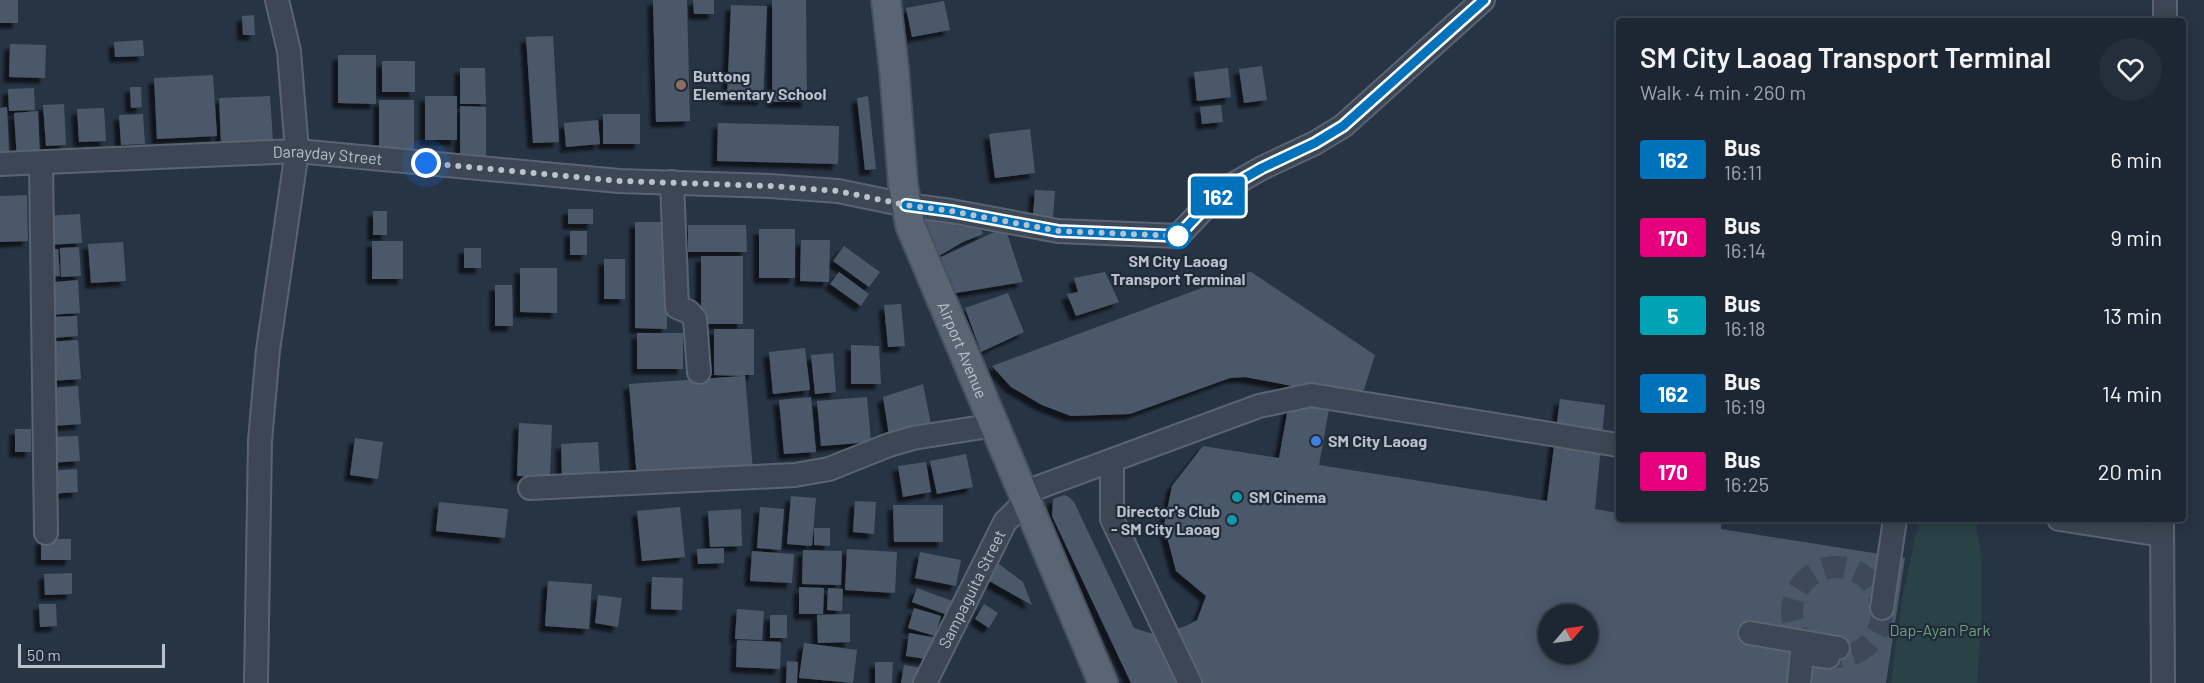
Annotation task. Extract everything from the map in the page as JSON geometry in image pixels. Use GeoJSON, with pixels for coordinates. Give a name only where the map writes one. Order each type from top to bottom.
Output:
{"type":"FeatureCollection","features":[{"type":"Feature","properties":{"kind":"main road","name":"Airport Avenue"},"geometry":{"type":"LineString","coordinates":[[886,0],[906,205],[918,246],[1103,683]]}},
{"type":"Feature","properties":{"kind":"street"},"geometry":{"type":"LineString","coordinates":[[256,683],[260,441],[268,350],[297,151],[289,51],[277,0]]}},
{"type":"Feature","properties":{"kind":"street","name":"Darayday Street"},"geometry":{"type":"LineString","coordinates":[[0,164],[297,151],[620,181],[770,186],[838,191],[1058,231],[1178,236],[1210,202],[1234,184],[1315,143],[1343,126],[1484,0]]}},
{"type":"Feature","properties":{"kind":"street"},"geometry":{"type":"LineString","coordinates":[[2165,0],[2165,18]]}},
{"type":"Feature","properties":{"kind":"street"},"geometry":{"type":"LineString","coordinates":[[41,163],[46,532]]}},
{"type":"Feature","properties":{"kind":"street"},"geometry":{"type":"LineString","coordinates":[[672,182],[677,306],[689,312],[695,320],[699,372]]}},
{"type":"Feature","properties":{"kind":"street"},"geometry":{"type":"LineString","coordinates":[[1024,497],[1112,460],[1259,406],[1311,395],[1616,445]]}},
{"type":"Feature","properties":{"kind":"street"},"geometry":{"type":"LineString","coordinates":[[530,488],[795,475],[829,469],[913,438],[994,425]]}},
{"type":"Feature","properties":{"kind":"street"},"geometry":{"type":"LineString","coordinates":[[1112,460],[1112,519],[1190,683]]}},
{"type":"Feature","properties":{"kind":"street","name":"Sampaguita Street"},"geometry":{"type":"LineString","coordinates":[[925,683],[1005,522],[1024,497]]}},
{"type":"Feature","properties":{"kind":"street"},"geometry":{"type":"LineString","coordinates":[[1886,522],[1878,608],[1894,522]]}},
{"type":"Feature","properties":{"kind":"street"},"geometry":{"type":"LineString","coordinates":[[2098,522],[2162,527],[2163,683]]}},
{"type":"Feature","properties":{"kind":"street"},"geometry":{"type":"LineString","coordinates":[[1750,633],[1836,653],[1802,653],[1799,683]]}},
{"type":"Feature","properties":{"kind":"green space","name":"Dap-Ayan Park"},"geometry":{"type":"Polygon","coordinates":[[[1920,522],[1982,522],[1976,527],[1981,553],[1982,610],[1977,683],[1891,683],[1902,599],[1920,522]]]}},
{"type":"Feature","properties":{"kind":"building"},"geometry":{"type":"Polygon","coordinates":[[[0,0],[18,0],[18,23],[0,23],[0,0]]]}},
{"type":"Feature","properties":{"kind":"building"},"geometry":{"type":"Polygon","coordinates":[[[653,0],[687,0],[690,121],[656,122],[653,0]]]}},
{"type":"Feature","properties":{"kind":"building"},"geometry":{"type":"Polygon","coordinates":[[[693,0],[714,0],[714,14],[694,14],[693,0]]]}},
{"type":"Feature","properties":{"kind":"building"},"geometry":{"type":"Polygon","coordinates":[[[772,0],[806,0],[807,102],[772,102],[772,0]]]}},
{"type":"Feature","properties":{"kind":"building"},"geometry":{"type":"Polygon","coordinates":[[[944,1],[950,30],[912,37],[906,8],[944,1]]]}},
{"type":"Feature","properties":{"kind":"building"},"geometry":{"type":"Polygon","coordinates":[[[731,5],[767,6],[763,100],[727,99],[731,5]]]}},
{"type":"Feature","properties":{"kind":"building"},"geometry":{"type":"Polygon","coordinates":[[[254,15],[255,35],[243,35],[242,16],[254,15]]]}},
{"type":"Feature","properties":{"kind":"building"},"geometry":{"type":"Polygon","coordinates":[[[553,36],[559,142],[533,143],[526,37],[553,36]]]}},
{"type":"Feature","properties":{"kind":"building"},"geometry":{"type":"Polygon","coordinates":[[[143,40],[144,56],[115,57],[114,42],[143,40]]]}},
{"type":"Feature","properties":{"kind":"building"},"geometry":{"type":"Polygon","coordinates":[[[10,44],[46,45],[45,78],[9,77],[10,44]]]}},
{"type":"Feature","properties":{"kind":"building"},"geometry":{"type":"Polygon","coordinates":[[[338,55],[376,55],[376,104],[338,103],[338,55]]]}},
{"type":"Feature","properties":{"kind":"building"},"geometry":{"type":"Polygon","coordinates":[[[382,61],[415,61],[415,92],[382,92],[382,61]]]}},
{"type":"Feature","properties":{"kind":"building"},"geometry":{"type":"Polygon","coordinates":[[[1262,66],[1267,100],[1244,103],[1239,69],[1262,66]]]}},
{"type":"Feature","properties":{"kind":"building"},"geometry":{"type":"Polygon","coordinates":[[[460,68],[485,68],[486,104],[460,104],[460,68]]]}},
{"type":"Feature","properties":{"kind":"building"},"geometry":{"type":"Polygon","coordinates":[[[1228,68],[1231,97],[1197,101],[1194,72],[1228,68]]]}},
{"type":"Feature","properties":{"kind":"building"},"geometry":{"type":"Polygon","coordinates":[[[213,75],[217,136],[157,139],[154,78],[213,75]]]}},
{"type":"Feature","properties":{"kind":"building"},"geometry":{"type":"Polygon","coordinates":[[[130,87],[141,87],[142,107],[131,108],[130,87]]]}},
{"type":"Feature","properties":{"kind":"building"},"geometry":{"type":"Polygon","coordinates":[[[34,88],[35,110],[9,111],[8,89],[34,88]]]}},
{"type":"Feature","properties":{"kind":"building"},"geometry":{"type":"Polygon","coordinates":[[[270,96],[273,141],[221,143],[219,98],[270,96]]]}},
{"type":"Feature","properties":{"kind":"building"},"geometry":{"type":"Polygon","coordinates":[[[425,96],[457,96],[457,140],[425,140],[425,96]]]}},
{"type":"Feature","properties":{"kind":"building"},"geometry":{"type":"Polygon","coordinates":[[[868,96],[876,169],[865,170],[857,98],[868,96]]]}},
{"type":"Feature","properties":{"kind":"building"},"geometry":{"type":"Polygon","coordinates":[[[379,100],[414,100],[414,151],[379,151],[379,100]]]}},
{"type":"Feature","properties":{"kind":"building"},"geometry":{"type":"Polygon","coordinates":[[[64,104],[66,145],[46,146],[43,105],[64,104]]]}},
{"type":"Feature","properties":{"kind":"building"},"geometry":{"type":"Polygon","coordinates":[[[1221,105],[1223,122],[1202,124],[1200,107],[1221,105]]]}},
{"type":"Feature","properties":{"kind":"building"},"geometry":{"type":"Polygon","coordinates":[[[460,106],[486,107],[486,163],[460,163],[460,106]]]}},
{"type":"Feature","properties":{"kind":"building"},"geometry":{"type":"Polygon","coordinates":[[[7,107],[9,152],[0,153],[0,108],[7,107]]]}},
{"type":"Feature","properties":{"kind":"building"},"geometry":{"type":"Polygon","coordinates":[[[104,108],[106,141],[79,142],[77,109],[104,108]]]}},
{"type":"Feature","properties":{"kind":"building"},"geometry":{"type":"Polygon","coordinates":[[[38,111],[40,158],[17,159],[14,113],[38,111]]]}},
{"type":"Feature","properties":{"kind":"building"},"geometry":{"type":"Polygon","coordinates":[[[143,114],[145,144],[121,145],[119,115],[143,114]]]}},
{"type":"Feature","properties":{"kind":"building"},"geometry":{"type":"Polygon","coordinates":[[[603,114],[640,114],[640,144],[603,144],[603,114]]]}},
{"type":"Feature","properties":{"kind":"building"},"geometry":{"type":"Polygon","coordinates":[[[598,120],[600,144],[566,147],[564,123],[598,120]]]}},
{"type":"Feature","properties":{"kind":"building"},"geometry":{"type":"Polygon","coordinates":[[[718,123],[839,126],[838,164],[717,161],[718,123]]]}},
{"type":"Feature","properties":{"kind":"building"},"geometry":{"type":"Polygon","coordinates":[[[1030,129],[1035,173],[995,178],[989,134],[1030,129]]]}},
{"type":"Feature","properties":{"kind":"building"},"geometry":{"type":"Polygon","coordinates":[[[1035,190],[1055,191],[1053,217],[1033,216],[1035,190]]]}},
{"type":"Feature","properties":{"kind":"building"},"geometry":{"type":"Polygon","coordinates":[[[27,195],[28,241],[0,242],[0,196],[27,195]]]}},
{"type":"Feature","properties":{"kind":"building"},"geometry":{"type":"Polygon","coordinates":[[[568,209],[593,209],[593,224],[568,224],[568,209]]]}},
{"type":"Feature","properties":{"kind":"building"},"geometry":{"type":"Polygon","coordinates":[[[373,211],[387,211],[387,235],[373,235],[373,211]]]}},
{"type":"Feature","properties":{"kind":"building"},"geometry":{"type":"Polygon","coordinates":[[[80,214],[82,243],[47,245],[45,216],[80,214]]]}},
{"type":"Feature","properties":{"kind":"building"},"geometry":{"type":"Polygon","coordinates":[[[920,219],[955,222],[956,226],[980,227],[983,234],[937,257],[920,219]]]}},
{"type":"Feature","properties":{"kind":"building"},"geometry":{"type":"Polygon","coordinates":[[[635,222],[667,222],[667,329],[635,328],[635,222]]]}},
{"type":"Feature","properties":{"kind":"building"},"geometry":{"type":"Polygon","coordinates":[[[688,225],[746,225],[747,252],[688,252],[688,225]]]}},
{"type":"Feature","properties":{"kind":"building"},"geometry":{"type":"Polygon","coordinates":[[[1005,227],[1023,282],[950,294],[939,258],[1005,227]]]}},
{"type":"Feature","properties":{"kind":"building"},"geometry":{"type":"Polygon","coordinates":[[[759,229],[795,229],[795,278],[759,278],[759,229]]]}},
{"type":"Feature","properties":{"kind":"building"},"geometry":{"type":"Polygon","coordinates":[[[570,231],[587,231],[587,255],[570,255],[570,231]]]}},
{"type":"Feature","properties":{"kind":"building"},"geometry":{"type":"Polygon","coordinates":[[[801,240],[830,240],[829,282],[800,281],[801,240]]]}},
{"type":"Feature","properties":{"kind":"building"},"geometry":{"type":"Polygon","coordinates":[[[372,241],[403,241],[403,279],[372,279],[372,241]]]}},
{"type":"Feature","properties":{"kind":"building"},"geometry":{"type":"Polygon","coordinates":[[[123,242],[126,281],[91,283],[88,244],[123,242]]]}},
{"type":"Feature","properties":{"kind":"building"},"geometry":{"type":"Polygon","coordinates":[[[844,246],[880,272],[869,287],[833,261],[844,246]]]}},
{"type":"Feature","properties":{"kind":"building"},"geometry":{"type":"Polygon","coordinates":[[[79,247],[81,276],[61,277],[60,248],[79,247]]]}},
{"type":"Feature","properties":{"kind":"building"},"geometry":{"type":"Polygon","coordinates":[[[464,248],[481,248],[481,268],[464,268],[464,248]]]}},
{"type":"Feature","properties":{"kind":"building"},"geometry":{"type":"Polygon","coordinates":[[[58,249],[60,276],[48,277],[46,250],[58,249]]]}},
{"type":"Feature","properties":{"kind":"building"},"geometry":{"type":"Polygon","coordinates":[[[701,256],[743,256],[743,324],[701,324],[701,256]]]}},
{"type":"Feature","properties":{"kind":"building"},"geometry":{"type":"Polygon","coordinates":[[[604,259],[625,259],[625,299],[604,299],[604,259]]]}},
{"type":"Feature","properties":{"kind":"building"},"geometry":{"type":"Polygon","coordinates":[[[520,268],[557,268],[557,313],[520,312],[520,268]]]}},
{"type":"Feature","properties":{"kind":"building"},"geometry":{"type":"Polygon","coordinates":[[[839,272],[869,294],[861,306],[830,284],[839,272]]]}},
{"type":"Feature","properties":{"kind":"building"},"geometry":{"type":"Polygon","coordinates":[[[1105,272],[1119,302],[1076,316],[1067,294],[1078,292],[1074,278],[1105,272]]]}},
{"type":"Feature","properties":{"kind":"building","name":"SM City Laoag"},"geometry":{"type":"Polygon","coordinates":[[[1251,272],[1375,355],[1360,402],[1332,393],[1319,465],[1547,501],[1560,399],[1605,405],[1595,509],[1616,513],[1616,522],[1722,522],[1721,529],[1905,558],[1886,683],[1131,683],[1052,516],[1053,499],[1064,495],[1074,502],[1134,628],[1150,633],[1162,633],[1186,626],[1197,620],[1206,596],[1176,571],[1164,525],[1172,486],[1203,446],[1279,458],[1292,386],[1245,377],[1230,378],[1130,414],[1071,416],[1042,405],[1011,387],[992,366],[1242,273],[1251,272]]]}},
{"type":"Feature","properties":{"kind":"building"},"geometry":{"type":"Polygon","coordinates":[[[78,280],[80,313],[46,315],[44,283],[78,280]]]}},
{"type":"Feature","properties":{"kind":"building"},"geometry":{"type":"Polygon","coordinates":[[[495,285],[512,285],[513,326],[495,326],[495,285]]]}},
{"type":"Feature","properties":{"kind":"building"},"geometry":{"type":"Polygon","coordinates":[[[1008,293],[1024,332],[981,352],[965,308],[1008,293]]]}},
{"type":"Feature","properties":{"kind":"building"},"geometry":{"type":"Polygon","coordinates":[[[901,304],[905,346],[888,347],[884,305],[901,304]]]}},
{"type":"Feature","properties":{"kind":"building"},"geometry":{"type":"Polygon","coordinates":[[[77,316],[78,336],[52,338],[50,317],[77,316]]]}},
{"type":"Feature","properties":{"kind":"building"},"geometry":{"type":"Polygon","coordinates":[[[714,329],[754,329],[754,375],[745,375],[753,470],[637,479],[629,384],[743,376],[714,375],[714,329]]]}},
{"type":"Feature","properties":{"kind":"building"},"geometry":{"type":"Polygon","coordinates":[[[637,333],[683,333],[683,369],[637,369],[637,333]]]}},
{"type":"Feature","properties":{"kind":"building"},"geometry":{"type":"Polygon","coordinates":[[[78,340],[81,379],[49,381],[46,342],[78,340]]]}},
{"type":"Feature","properties":{"kind":"building"},"geometry":{"type":"Polygon","coordinates":[[[851,345],[879,346],[881,384],[851,384],[851,345]]]}},
{"type":"Feature","properties":{"kind":"building"},"geometry":{"type":"Polygon","coordinates":[[[805,348],[810,390],[773,394],[769,352],[805,348]]]}},
{"type":"Feature","properties":{"kind":"building"},"geometry":{"type":"Polygon","coordinates":[[[833,353],[836,392],[815,394],[811,355],[833,353]]]}},
{"type":"Feature","properties":{"kind":"building"},"geometry":{"type":"Polygon","coordinates":[[[923,384],[932,429],[889,435],[883,397],[923,384]]]}},
{"type":"Feature","properties":{"kind":"building"},"geometry":{"type":"Polygon","coordinates":[[[78,386],[81,424],[52,426],[49,388],[78,386]]]}},
{"type":"Feature","properties":{"kind":"building"},"geometry":{"type":"Polygon","coordinates":[[[811,397],[816,452],[784,454],[779,400],[811,397]]]}},
{"type":"Feature","properties":{"kind":"building"},"geometry":{"type":"Polygon","coordinates":[[[867,397],[871,442],[821,446],[817,401],[867,397]]]}},
{"type":"Feature","properties":{"kind":"building"},"geometry":{"type":"Polygon","coordinates":[[[519,423],[552,425],[550,477],[517,476],[519,423]]]}},
{"type":"Feature","properties":{"kind":"building"},"geometry":{"type":"Polygon","coordinates":[[[15,429],[31,429],[31,452],[15,452],[15,429]]]}},
{"type":"Feature","properties":{"kind":"building"},"geometry":{"type":"Polygon","coordinates":[[[78,436],[80,461],[49,463],[48,437],[78,436]]]}},
{"type":"Feature","properties":{"kind":"building"},"geometry":{"type":"Polygon","coordinates":[[[355,438],[383,442],[378,479],[350,475],[355,438]]]}},
{"type":"Feature","properties":{"kind":"building"},"geometry":{"type":"Polygon","coordinates":[[[598,442],[600,473],[562,475],[561,444],[598,442]]]}},
{"type":"Feature","properties":{"kind":"building"},"geometry":{"type":"Polygon","coordinates":[[[966,454],[973,487],[937,494],[930,461],[966,454]]]}},
{"type":"Feature","properties":{"kind":"building"},"geometry":{"type":"Polygon","coordinates":[[[926,462],[931,492],[903,497],[898,466],[926,462]]]}},
{"type":"Feature","properties":{"kind":"building"},"geometry":{"type":"Polygon","coordinates":[[[77,469],[78,492],[50,494],[48,471],[77,469]]]}},
{"type":"Feature","properties":{"kind":"building"},"geometry":{"type":"Polygon","coordinates":[[[791,496],[816,498],[812,546],[787,544],[791,496]]]}},
{"type":"Feature","properties":{"kind":"building"},"geometry":{"type":"Polygon","coordinates":[[[855,501],[876,502],[874,534],[853,532],[855,501]]]}},
{"type":"Feature","properties":{"kind":"building"},"geometry":{"type":"Polygon","coordinates":[[[439,502],[508,509],[505,538],[436,531],[439,502]]]}},
{"type":"Feature","properties":{"kind":"building"},"geometry":{"type":"Polygon","coordinates":[[[893,505],[943,505],[943,542],[894,542],[893,505]]]}},
{"type":"Feature","properties":{"kind":"building"},"geometry":{"type":"Polygon","coordinates":[[[680,507],[685,557],[642,561],[637,511],[680,507]]]}},
{"type":"Feature","properties":{"kind":"building"},"geometry":{"type":"Polygon","coordinates":[[[760,507],[784,509],[781,550],[757,548],[760,507]]]}},
{"type":"Feature","properties":{"kind":"building"},"geometry":{"type":"Polygon","coordinates":[[[741,509],[742,546],[710,547],[708,511],[741,509]]]}},
{"type":"Feature","properties":{"kind":"building"},"geometry":{"type":"Polygon","coordinates":[[[814,528],[830,528],[830,546],[814,545],[814,528]]]}},
{"type":"Feature","properties":{"kind":"building"},"geometry":{"type":"Polygon","coordinates":[[[41,539],[71,539],[71,560],[41,560],[41,539]]]}},
{"type":"Feature","properties":{"kind":"building"},"geometry":{"type":"Polygon","coordinates":[[[724,548],[724,563],[698,564],[697,549],[724,548]]]}},
{"type":"Feature","properties":{"kind":"building"},"geometry":{"type":"Polygon","coordinates":[[[847,549],[897,552],[895,593],[845,590],[847,549]]]}},
{"type":"Feature","properties":{"kind":"building"},"geometry":{"type":"Polygon","coordinates":[[[803,550],[842,551],[841,585],[802,584],[803,550]]]}},
{"type":"Feature","properties":{"kind":"building"},"geometry":{"type":"Polygon","coordinates":[[[752,551],[794,554],[792,583],[750,581],[752,551]]]}},
{"type":"Feature","properties":{"kind":"building"},"geometry":{"type":"Polygon","coordinates":[[[920,552],[961,560],[956,586],[915,578],[920,552]]]}},
{"type":"Feature","properties":{"kind":"building"},"geometry":{"type":"Polygon","coordinates":[[[991,558],[1023,582],[1032,605],[982,577],[991,558]]]}},
{"type":"Feature","properties":{"kind":"building"},"geometry":{"type":"Polygon","coordinates":[[[72,573],[72,594],[45,595],[44,574],[72,573]]]}},
{"type":"Feature","properties":{"kind":"building"},"geometry":{"type":"Polygon","coordinates":[[[652,577],[683,578],[682,610],[651,609],[652,577]]]}},
{"type":"Feature","properties":{"kind":"building"},"geometry":{"type":"Polygon","coordinates":[[[548,581],[592,584],[589,629],[545,626],[548,581]]]}},
{"type":"Feature","properties":{"kind":"building"},"geometry":{"type":"Polygon","coordinates":[[[799,587],[824,588],[823,614],[799,614],[799,587]]]}},
{"type":"Feature","properties":{"kind":"building"},"geometry":{"type":"Polygon","coordinates":[[[828,588],[843,589],[842,611],[827,610],[828,588]]]}},
{"type":"Feature","properties":{"kind":"building"},"geometry":{"type":"Polygon","coordinates":[[[917,588],[955,602],[950,616],[912,602],[917,588]]]}},
{"type":"Feature","properties":{"kind":"building"},"geometry":{"type":"Polygon","coordinates":[[[598,595],[622,598],[618,627],[595,623],[598,595]]]}},
{"type":"Feature","properties":{"kind":"building"},"geometry":{"type":"Polygon","coordinates":[[[39,604],[56,604],[57,626],[40,627],[39,604]]]}},
{"type":"Feature","properties":{"kind":"building"},"geometry":{"type":"Polygon","coordinates":[[[984,604],[998,613],[989,628],[975,619],[984,604]]]}},
{"type":"Feature","properties":{"kind":"building"},"geometry":{"type":"Polygon","coordinates":[[[914,608],[941,616],[935,636],[908,628],[914,608]]]}},
{"type":"Feature","properties":{"kind":"building"},"geometry":{"type":"Polygon","coordinates":[[[737,609],[764,611],[762,640],[735,639],[737,609]]]}},
{"type":"Feature","properties":{"kind":"building"},"geometry":{"type":"Polygon","coordinates":[[[850,614],[850,642],[818,643],[817,615],[850,614]]]}},
{"type":"Feature","properties":{"kind":"building"},"geometry":{"type":"Polygon","coordinates":[[[770,615],[787,615],[787,638],[770,638],[770,615]]]}},
{"type":"Feature","properties":{"kind":"building"},"geometry":{"type":"Polygon","coordinates":[[[909,633],[937,638],[933,660],[906,656],[909,633]]]}},
{"type":"Feature","properties":{"kind":"building"},"geometry":{"type":"Polygon","coordinates":[[[737,640],[781,642],[780,669],[736,667],[737,640]]]}},
{"type":"Feature","properties":{"kind":"building"},"geometry":{"type":"Polygon","coordinates":[[[804,643],[857,650],[853,683],[799,678],[804,643]]]}},
{"type":"Feature","properties":{"kind":"building"},"geometry":{"type":"Polygon","coordinates":[[[787,661],[798,662],[797,683],[786,683],[787,661]]]}},
{"type":"Feature","properties":{"kind":"building"},"geometry":{"type":"Polygon","coordinates":[[[875,662],[893,662],[892,683],[875,683],[875,662]]]}},
{"type":"Feature","properties":{"kind":"building"},"geometry":{"type":"Polygon","coordinates":[[[904,665],[922,668],[919,683],[901,683],[904,665]]]}},
{"type":"Feature","properties":{"kind":"tunnel"},"geometry":{"type":"LineString","coordinates":[[1837,567],[1854,570],[1869,580],[1879,595],[1882,612],[1879,629],[1869,644],[1854,654],[1837,657],[1820,654],[1805,644],[1795,629],[1792,612],[1795,595],[1805,580],[1820,570],[1837,567]]}},
{"type":"Feature","properties":{"kind":"bus line","name":"162"},"geometry":{"type":"LineString","coordinates":[[906,205],[1058,231],[1178,236],[1210,202],[1234,184],[1315,143],[1343,126],[1484,0]]}},
{"type":"Feature","properties":{"kind":"place","name":"Buttong Elementary School"},"geometry":{"type":"Point","coordinates":[681,85]}},
{"type":"Feature","properties":{"kind":"place","name":"SM City Laoag Transport Terminal"},"geometry":{"type":"Point","coordinates":[1178,236]}},
{"type":"Feature","properties":{"kind":"place","name":"SM City Laoag"},"geometry":{"type":"Point","coordinates":[1316,441]}},
{"type":"Feature","properties":{"kind":"place","name":"SM Cinema"},"geometry":{"type":"Point","coordinates":[1237,497]}},
{"type":"Feature","properties":{"kind":"place","name":"Director's Club - SM City Laoag"},"geometry":{"type":"Point","coordinates":[1232,520]}},
{"type":"Feature","properties":{"kind":"route"},"geometry":{"type":"LineString","coordinates":[[426,163],[620,181],[770,186],[838,191],[1058,231],[1178,236]]}}]}
